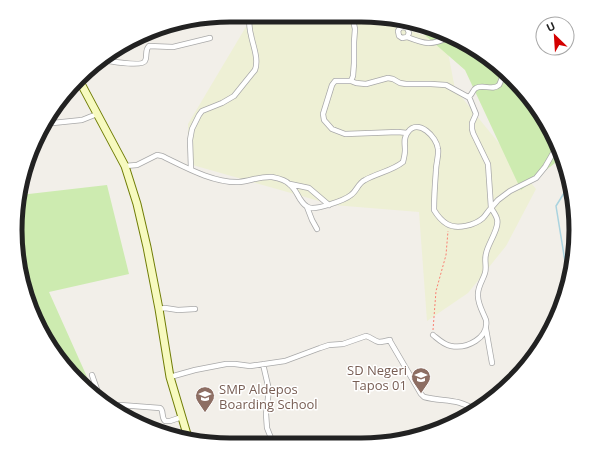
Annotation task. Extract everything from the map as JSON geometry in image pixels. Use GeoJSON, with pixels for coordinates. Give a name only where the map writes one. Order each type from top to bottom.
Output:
{"type":"FeatureCollection","features":[{"type":"Feature","properties":{"kind":"street"},"geometry":{"type":"LineString","coordinates":[[191,169],[190,140],[192,129],[199,115],[202,111],[222,104],[234,96],[255,70],[257,65],[249,22]]}},
{"type":"Feature","properties":{"kind":"street"},"geometry":{"type":"LineString","coordinates":[[351,81],[354,64],[355,29],[354,22]]}},
{"type":"Feature","properties":{"kind":"street"},"geometry":{"type":"LineString","coordinates":[[407,37],[409,33],[407,28],[400,28],[398,31],[399,36],[402,38],[407,37],[427,43],[438,42],[444,39]]}},
{"type":"Feature","properties":{"kind":"street"},"geometry":{"type":"LineString","coordinates":[[109,61],[141,64],[146,60],[146,49],[149,46],[172,47],[210,38]]}},
{"type":"Feature","properties":{"kind":"street"},"geometry":{"type":"LineString","coordinates":[[407,133],[345,134],[332,129],[324,120],[323,114],[332,85],[335,81],[351,81],[366,84],[388,78],[406,84],[446,85],[466,97],[469,97]]}},
{"type":"Feature","properties":{"kind":"street"},"geometry":{"type":"LineString","coordinates":[[469,97],[474,89],[478,87],[495,88],[498,86],[502,78]]}},
{"type":"Feature","properties":{"kind":"street"},"geometry":{"type":"LineString","coordinates":[[82,85],[124,166],[137,204],[159,309],[170,377],[187,433]]}},
{"type":"Feature","properties":{"kind":"street"},"geometry":{"type":"LineString","coordinates":[[469,97],[476,114],[472,123],[473,133],[488,164],[491,208],[497,219],[492,240],[485,255],[485,273],[478,289],[478,300],[486,320],[486,330],[492,363]]}},
{"type":"Feature","properties":{"kind":"street"},"geometry":{"type":"LineString","coordinates":[[52,123],[82,120],[97,114]]}},
{"type":"Feature","properties":{"kind":"street"},"geometry":{"type":"LineString","coordinates":[[307,207],[312,209],[343,200],[354,193],[360,182],[404,162],[404,140],[407,133],[412,129],[425,129],[431,134],[438,148],[434,210],[448,225],[462,226],[473,224],[482,218],[498,200],[510,191],[536,178],[545,167],[554,152]]}},
{"type":"Feature","properties":{"kind":"street"},"geometry":{"type":"LineString","coordinates":[[124,166],[137,164],[157,155],[217,180],[239,182],[273,177],[290,184],[309,188],[328,205]]}},
{"type":"Feature","properties":{"kind":"street"},"geometry":{"type":"LineString","coordinates":[[290,184],[307,207],[317,229]]}},
{"type":"Feature","properties":{"kind":"street"},"geometry":{"type":"LineString","coordinates":[[159,309],[195,309]]}},
{"type":"Feature","properties":{"kind":"street"},"geometry":{"type":"LineString","coordinates":[[433,335],[445,344],[455,347],[466,345],[477,340],[486,330]]}},
{"type":"Feature","properties":{"kind":"street"},"geometry":{"type":"LineString","coordinates":[[170,377],[226,364],[250,366],[285,361],[329,345],[344,344],[366,336],[381,342],[390,340],[424,397],[458,402],[470,407]]}},
{"type":"Feature","properties":{"kind":"street"},"geometry":{"type":"LineString","coordinates":[[263,364],[269,390],[266,414],[267,428],[271,438]]}},
{"type":"Feature","properties":{"kind":"street"},"geometry":{"type":"LineString","coordinates":[[92,375],[97,390]]}},
{"type":"Feature","properties":{"kind":"street"},"geometry":{"type":"LineString","coordinates":[[119,406],[161,408],[165,421],[182,417]]}},
{"type":"Feature","properties":{"kind":"path"},"geometry":{"type":"LineString","coordinates":[[433,335],[436,291],[446,255],[448,225]]}},
{"type":"Feature","properties":{"kind":"green space"},"geometry":{"type":"Polygon","coordinates":[[[249,22],[375,22],[395,25],[397,27],[446,42],[455,89],[536,189],[506,246],[468,293],[427,321],[419,212],[333,205],[189,164],[188,124],[249,22]]]}},
{"type":"Feature","properties":{"kind":"green space"},"geometry":{"type":"Polygon","coordinates":[[[419,30],[453,43],[488,65],[508,83],[534,114],[548,138],[557,161],[521,190],[465,70],[419,30]]]}},
{"type":"Feature","properties":{"kind":"green space"},"geometry":{"type":"Polygon","coordinates":[[[107,185],[129,274],[49,292],[90,383],[65,357],[57,346],[43,322],[33,297],[26,271],[22,244],[22,216],[25,194],[107,185]]]}},
{"type":"Feature","properties":{"kind":"waterway"},"geometry":{"type":"LineString","coordinates":[[565,191],[556,206],[566,266]]}},
{"type":"Feature","properties":{"kind":"place","name":"SD Negeri Tapos 01"},"geometry":{"type":"Point","coordinates":[421,394]}},
{"type":"Feature","properties":{"kind":"place","name":"SMP Aldepos Boarding School"},"geometry":{"type":"Point","coordinates":[205,413]}}]}
